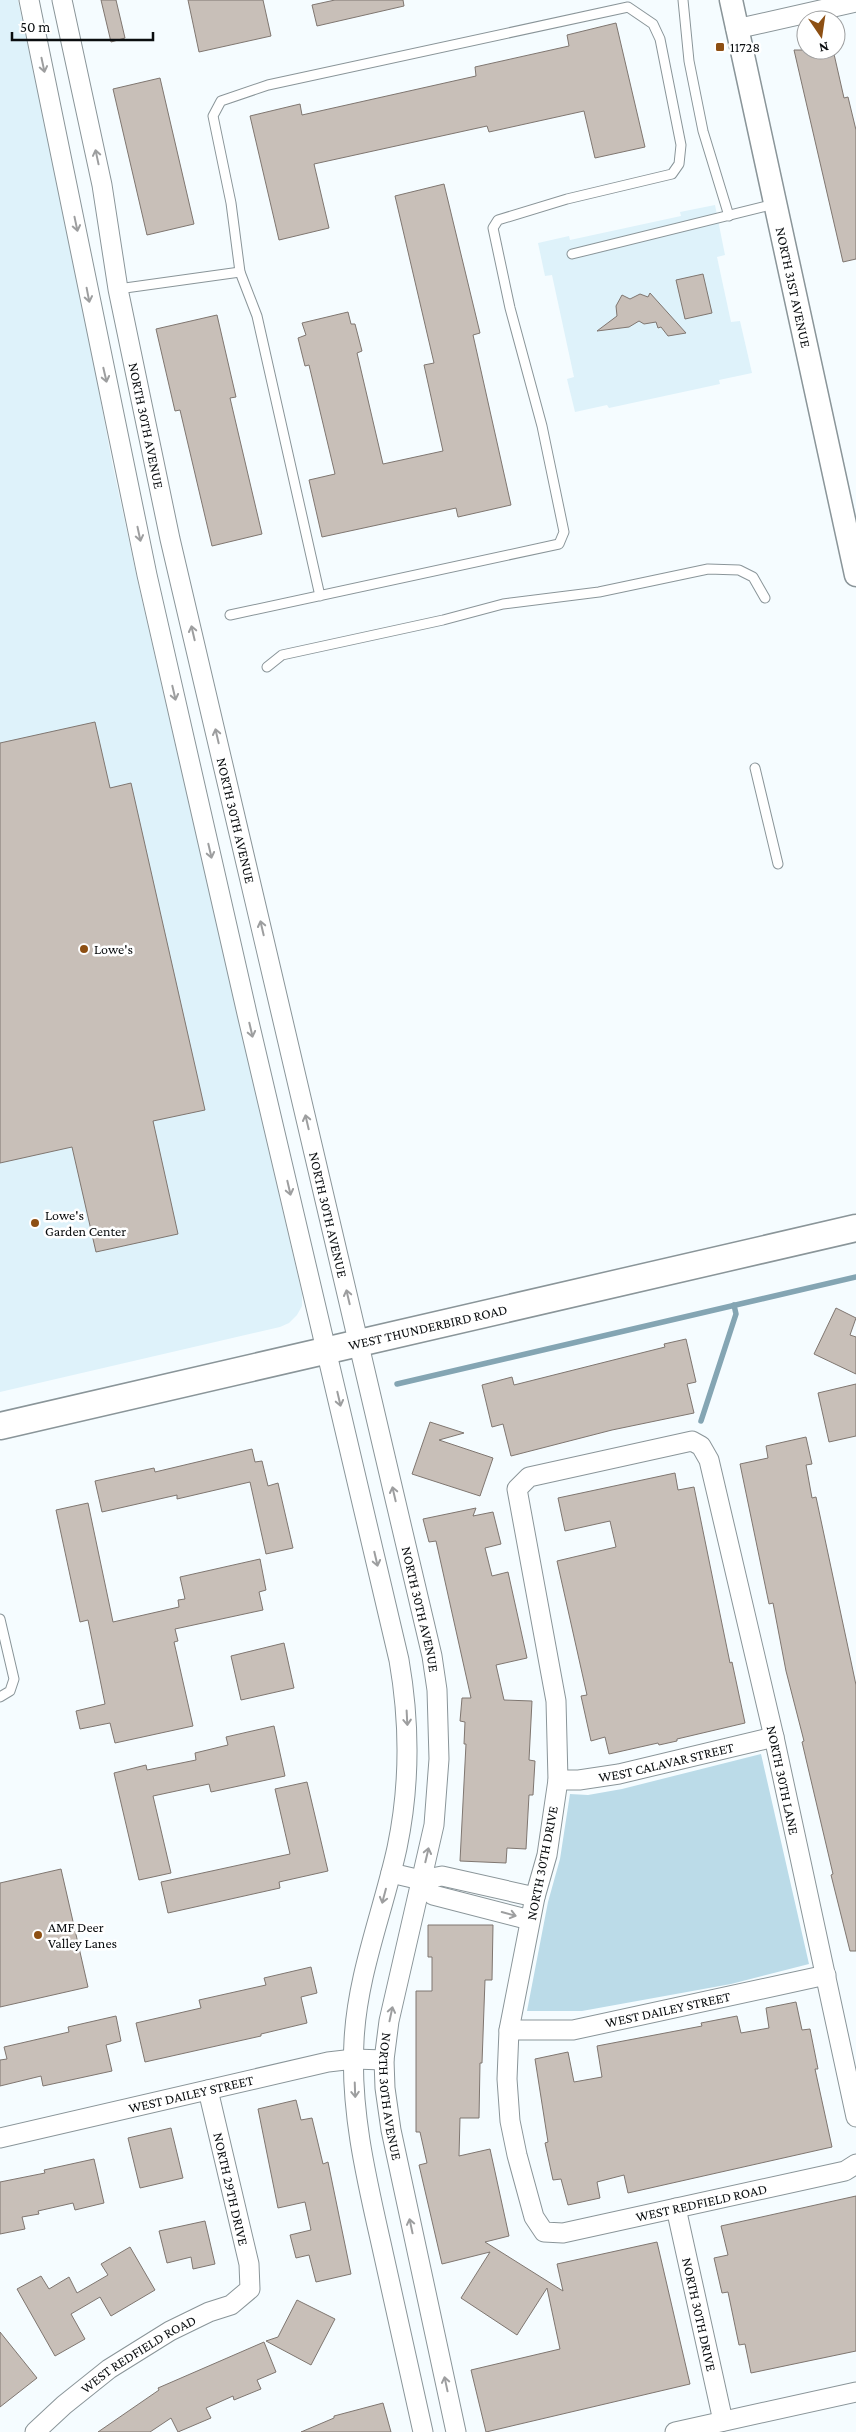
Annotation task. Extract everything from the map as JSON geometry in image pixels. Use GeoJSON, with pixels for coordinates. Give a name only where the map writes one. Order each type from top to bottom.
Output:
{"type":"FeatureCollection","features":[{"type":"Feature","properties":{"kind":"main road","name":"WEST THUNDERBIRD ROAD"},"geometry":{"type":"LineString","coordinates":[[0,1426],[359,1345],[856,1228]]}},
{"type":"Feature","properties":{"kind":"street"},"geometry":{"type":"LineString","coordinates":[[29,0],[149,585],[246,1009],[400,1660],[407,1702],[408,1738],[402,1817],[391,1873],[364,1979],[357,2017],[354,2059],[355,2097],[370,2192],[423,2432]]}},
{"type":"Feature","properties":{"kind":"street","name":"NORTH 30TH AVENUE"},"geometry":{"type":"LineString","coordinates":[[62,0],[102,185],[118,289],[170,539],[430,1647],[437,1690],[440,1743],[438,1794],[434,1825],[391,2012],[384,2060],[391,2130],[456,2432]]}},
{"type":"Feature","properties":{"kind":"street","name":"NORTH 31ST AVENUE"},"geometry":{"type":"LineString","coordinates":[[731,0],[856,574]]}},
{"type":"Feature","properties":{"kind":"street"},"geometry":{"type":"LineString","coordinates":[[736,29],[856,2]]}},
{"type":"Feature","properties":{"kind":"street","name":"NORTH 30TH DRIVE"},"geometry":{"type":"LineString","coordinates":[[544,2232],[534,2217],[510,2121],[507,2080],[509,2030],[530,1920],[547,1855],[558,1780],[556,1700],[516,1488],[529,1477],[692,1441],[702,1446]]}},
{"type":"Feature","properties":{"kind":"street","name":"NORTH 30TH LANE"},"geometry":{"type":"LineString","coordinates":[[702,1446],[709,1460],[774,1737],[856,2117]]}},
{"type":"Feature","properties":{"kind":"street","name":"WEST CALAVAR STREET"},"geometry":{"type":"LineString","coordinates":[[558,1780],[579,1780],[619,1774],[774,1737]]}},
{"type":"Feature","properties":{"kind":"street"},"geometry":{"type":"LineString","coordinates":[[391,1873],[421,1880],[442,1876],[535,1897]]}},
{"type":"Feature","properties":{"kind":"street"},"geometry":{"type":"LineString","coordinates":[[421,1880],[433,1895],[530,1920]]}},
{"type":"Feature","properties":{"kind":"street","name":"WEST DAILEY STREET"},"geometry":{"type":"LineString","coordinates":[[509,2030],[573,2030],[826,1975]]}},
{"type":"Feature","properties":{"kind":"street","name":"WEST DAILEY STREET"},"geometry":{"type":"LineString","coordinates":[[0,2138],[328,2062],[354,2059],[384,2060]]}},
{"type":"Feature","properties":{"kind":"street","name":"NORTH 29TH DRIVE"},"geometry":{"type":"LineString","coordinates":[[208,2090],[249,2264],[250,2289]]}},
{"type":"Feature","properties":{"kind":"street","name":"WEST REDFIELD ROAD"},"geometry":{"type":"LineString","coordinates":[[544,2232],[564,2233],[845,2171],[856,2164]]}},
{"type":"Feature","properties":{"kind":"street","name":"NORTH 30TH DRIVE"},"geometry":{"type":"LineString","coordinates":[[676,2208],[723,2421]]}},
{"type":"Feature","properties":{"kind":"street","name":"WEST REDFIELD ROAD"},"geometry":{"type":"LineString","coordinates":[[35,2432],[64,2405],[109,2369],[170,2331],[208,2312],[231,2305],[250,2289]]}},
{"type":"Feature","properties":{"kind":"street"},"geometry":{"type":"LineString","coordinates":[[675,2432],[856,2392]]}},
{"type":"Feature","properties":{"kind":"lane"},"geometry":{"type":"LineString","coordinates":[[683,0],[689,61],[703,131],[729,216]]}},
{"type":"Feature","properties":{"kind":"lane"},"geometry":{"type":"LineString","coordinates":[[230,616],[559,544],[564,532],[542,426],[510,308],[493,228],[498,220],[541,206],[672,174],[679,164],[682,145],[660,39],[653,24],[628,8],[268,85],[221,101],[214,116],[231,203],[240,272],[257,316],[320,596]]}},
{"type":"Feature","properties":{"kind":"lane"},"geometry":{"type":"LineString","coordinates":[[572,254],[775,204]]}},
{"type":"Feature","properties":{"kind":"lane"},"geometry":{"type":"LineString","coordinates":[[118,289],[240,272]]}},
{"type":"Feature","properties":{"kind":"lane"},"geometry":{"type":"LineString","coordinates":[[267,666],[282,655],[443,620],[503,604],[599,592],[708,568],[738,570],[753,577],[765,598]]}},
{"type":"Feature","properties":{"kind":"lane"},"geometry":{"type":"LineString","coordinates":[[755,768],[778,864]]}},
{"type":"Feature","properties":{"kind":"lane"},"geometry":{"type":"LineString","coordinates":[[0,1619],[14,1679],[10,1691],[0,1697]]}},
{"type":"Feature","properties":{"kind":"shaded area"},"geometry":{"type":"Polygon","coordinates":[[[0,0],[18,0],[75,262],[112,462],[139,587],[302,1294],[302,1306],[289,1323],[280,1327],[0,1392],[0,0]]]}},
{"type":"Feature","properties":{"kind":"shaded area"},"geometry":{"type":"Polygon","coordinates":[[[715,205],[725,255],[717,257],[731,322],[740,321],[752,373],[719,380],[720,384],[609,408],[607,405],[575,412],[567,379],[574,377],[552,275],[545,276],[538,243],[569,236],[570,240],[681,216],[680,212],[715,205]]]}},
{"type":"Feature","properties":{"kind":"shaded area"},"geometry":{"type":"Polygon","coordinates":[[[761,1754],[809,1964],[731,1984],[582,2011],[527,2011],[548,1902],[560,1859],[570,1794],[588,1795],[622,1789],[761,1754]]]}},
{"type":"Feature","properties":{"kind":"building"},"geometry":{"type":"Polygon","coordinates":[[[101,0],[116,0],[125,38],[111,42],[101,0]]]}},
{"type":"Feature","properties":{"kind":"building"},"geometry":{"type":"Polygon","coordinates":[[[188,0],[263,0],[271,36],[199,52],[188,0]]]}},
{"type":"Feature","properties":{"kind":"building"},"geometry":{"type":"Polygon","coordinates":[[[335,0],[403,0],[404,6],[317,26],[312,5],[335,0]]]}},
{"type":"Feature","properties":{"kind":"building"},"geometry":{"type":"Polygon","coordinates":[[[616,23],[645,147],[595,158],[584,111],[489,132],[487,126],[314,164],[329,228],[279,240],[250,116],[300,104],[302,115],[476,76],[475,67],[569,46],[567,35],[616,23]]]}},
{"type":"Feature","properties":{"kind":"building"},"geometry":{"type":"Polygon","coordinates":[[[796,60],[835,60],[844,98],[848,97],[856,130],[856,259],[843,262],[796,60]]]}},
{"type":"Feature","properties":{"kind":"building"},"geometry":{"type":"Polygon","coordinates":[[[160,78],[194,224],[147,235],[113,89],[160,78]]]}},
{"type":"Feature","properties":{"kind":"building"},"geometry":{"type":"Polygon","coordinates":[[[444,184],[480,333],[473,335],[511,505],[458,517],[456,508],[322,537],[309,480],[335,474],[309,365],[305,366],[298,338],[306,335],[302,323],[348,312],[351,324],[355,324],[362,351],[357,353],[383,464],[443,451],[424,365],[434,363],[395,196],[444,184]]]}},
{"type":"Feature","properties":{"kind":"building"},"geometry":{"type":"Polygon","coordinates":[[[703,274],[712,313],[685,319],[676,280],[703,274]]]}},
{"type":"Feature","properties":{"kind":"building"},"geometry":{"type":"Polygon","coordinates":[[[650,293],[686,333],[668,336],[661,327],[658,328],[656,322],[644,324],[639,321],[629,327],[597,331],[617,316],[616,306],[622,295],[630,299],[640,294],[648,297],[650,293]]]}},
{"type":"Feature","properties":{"kind":"building"},"geometry":{"type":"Polygon","coordinates":[[[217,315],[236,397],[230,398],[262,534],[212,546],[180,410],[175,411],[156,329],[217,315]]]}},
{"type":"Feature","properties":{"kind":"building","name":"Lowe's"},"geometry":{"type":"Polygon","coordinates":[[[95,722],[110,788],[131,783],[205,1110],[153,1121],[178,1234],[96,1252],[72,1147],[0,1163],[0,743],[95,722]]]}},
{"type":"Feature","properties":{"kind":"building"},"geometry":{"type":"Polygon","coordinates":[[[836,1308],[856,1318],[850,1335],[856,1337],[856,1374],[814,1354],[836,1308]]]}},
{"type":"Feature","properties":{"kind":"building"},"geometry":{"type":"Polygon","coordinates":[[[686,1339],[696,1382],[687,1384],[694,1413],[612,1430],[511,1456],[503,1424],[492,1427],[482,1385],[512,1377],[514,1385],[665,1347],[664,1344],[686,1339]]]}},
{"type":"Feature","properties":{"kind":"building"},"geometry":{"type":"Polygon","coordinates":[[[856,1384],[856,1436],[829,1442],[818,1393],[856,1384]]]}},
{"type":"Feature","properties":{"kind":"building"},"geometry":{"type":"Polygon","coordinates":[[[430,1422],[464,1433],[439,1440],[493,1458],[480,1496],[412,1474],[430,1422]]]}},
{"type":"Feature","properties":{"kind":"building"},"geometry":{"type":"Polygon","coordinates":[[[806,1437],[812,1464],[806,1465],[812,1498],[816,1497],[856,1685],[856,1951],[850,1951],[831,1875],[833,1874],[802,1742],[804,1741],[786,1671],[773,1603],[769,1604],[740,1464],[768,1458],[766,1446],[806,1437]]]}},
{"type":"Feature","properties":{"kind":"building"},"geometry":{"type":"Polygon","coordinates":[[[252,1449],[255,1462],[262,1461],[268,1486],[278,1483],[293,1548],[266,1554],[250,1482],[177,1499],[177,1495],[102,1512],[95,1481],[154,1468],[155,1472],[252,1449]]]}},
{"type":"Feature","properties":{"kind":"building"},"geometry":{"type":"Polygon","coordinates":[[[675,1473],[678,1490],[694,1487],[730,1663],[732,1662],[745,1723],[677,1739],[677,1741],[659,1745],[658,1743],[609,1754],[605,1737],[591,1741],[581,1696],[587,1695],[557,1561],[616,1547],[610,1521],[565,1531],[558,1498],[675,1473]]]}},
{"type":"Feature","properties":{"kind":"building"},"geometry":{"type":"Polygon","coordinates":[[[88,1503],[113,1622],[179,1607],[178,1600],[185,1599],[180,1577],[260,1559],[266,1590],[259,1592],[263,1610],[175,1629],[178,1641],[174,1642],[193,1726],[115,1743],[110,1723],[80,1729],[76,1711],[105,1704],[88,1620],[80,1622],[56,1510],[88,1503]]]}},
{"type":"Feature","properties":{"kind":"building"},"geometry":{"type":"Polygon","coordinates":[[[476,1508],[473,1516],[493,1512],[501,1544],[485,1548],[492,1576],[508,1572],[527,1658],[496,1665],[504,1700],[532,1701],[529,1760],[535,1761],[533,1795],[529,1795],[526,1849],[507,1848],[506,1863],[460,1861],[466,1744],[464,1744],[465,1722],[460,1721],[462,1698],[471,1698],[436,1541],[429,1542],[423,1519],[476,1508]]]}},
{"type":"Feature","properties":{"kind":"building"},"geometry":{"type":"Polygon","coordinates":[[[284,1643],[294,1688],[241,1700],[231,1656],[284,1643]]]}},
{"type":"Feature","properties":{"kind":"building"},"geometry":{"type":"Polygon","coordinates":[[[274,1726],[285,1776],[211,1792],[209,1784],[153,1796],[171,1873],[139,1880],[114,1773],[146,1765],[147,1770],[196,1760],[195,1753],[228,1745],[226,1737],[274,1726]]]}},
{"type":"Feature","properties":{"kind":"building"},"geometry":{"type":"Polygon","coordinates":[[[307,1782],[328,1871],[279,1882],[280,1888],[168,1913],[161,1882],[290,1854],[275,1789],[307,1782]]]}},
{"type":"Feature","properties":{"kind":"building","name":"AMF Deer Valley Lanes"},"geometry":{"type":"Polygon","coordinates":[[[61,1869],[88,1987],[0,2007],[0,1883],[61,1869]]]}},
{"type":"Feature","properties":{"kind":"building"},"geometry":{"type":"Polygon","coordinates":[[[428,1925],[493,1925],[492,1980],[485,1980],[479,2118],[460,2118],[459,2156],[490,2149],[509,2236],[485,2242],[563,2291],[557,2264],[657,2242],[690,2384],[486,2432],[471,2370],[560,2349],[547,2288],[517,2335],[461,2298],[490,2252],[442,2264],[419,2165],[427,2163],[420,2132],[416,2132],[416,1991],[432,1991],[432,1957],[428,1957],[428,1925]]]}},
{"type":"Feature","properties":{"kind":"building"},"geometry":{"type":"Polygon","coordinates":[[[311,1967],[317,1993],[301,1997],[307,2023],[261,2034],[261,2036],[145,2062],[136,2023],[201,2008],[199,2000],[266,1985],[264,1978],[311,1967]]]}},
{"type":"Feature","properties":{"kind":"building"},"geometry":{"type":"Polygon","coordinates":[[[796,2002],[802,2030],[810,2029],[818,2069],[815,2069],[832,2147],[628,2193],[624,2175],[597,2182],[600,2198],[568,2205],[561,2179],[553,2180],[545,2143],[548,2142],[535,2059],[568,2052],[574,2082],[602,2077],[597,2046],[702,2026],[701,2023],[737,2016],[741,2033],[769,2028],[766,2008],[796,2002]]]}},
{"type":"Feature","properties":{"kind":"building"},"geometry":{"type":"Polygon","coordinates":[[[116,2016],[121,2041],[106,2045],[112,2071],[43,2086],[41,2076],[0,2086],[0,2060],[7,2059],[4,2047],[69,2032],[68,2027],[116,2016]]]}},
{"type":"Feature","properties":{"kind":"building"},"geometry":{"type":"Polygon","coordinates":[[[296,2100],[301,2120],[312,2118],[323,2164],[328,2162],[351,2274],[316,2282],[309,2255],[296,2258],[290,2235],[311,2230],[305,2202],[278,2208],[258,2109],[296,2100]]]}},
{"type":"Feature","properties":{"kind":"building"},"geometry":{"type":"Polygon","coordinates":[[[171,2128],[183,2178],[140,2188],[128,2138],[171,2128]]]}},
{"type":"Feature","properties":{"kind":"building"},"geometry":{"type":"Polygon","coordinates":[[[94,2159],[104,2203],[75,2210],[73,2203],[38,2211],[39,2214],[22,2217],[25,2229],[0,2234],[0,2182],[45,2173],[44,2170],[94,2159]]]}},
{"type":"Feature","properties":{"kind":"building"},"geometry":{"type":"Polygon","coordinates":[[[856,2196],[856,2351],[751,2373],[745,2344],[739,2345],[728,2292],[722,2293],[714,2258],[728,2255],[721,2226],[856,2196]]]}},
{"type":"Feature","properties":{"kind":"building"},"geometry":{"type":"Polygon","coordinates":[[[205,2221],[215,2264],[193,2269],[191,2257],[167,2263],[159,2231],[205,2221]]]}},
{"type":"Feature","properties":{"kind":"building"},"geometry":{"type":"Polygon","coordinates":[[[130,2247],[155,2290],[111,2316],[100,2297],[71,2314],[85,2339],[55,2356],[17,2289],[41,2276],[49,2289],[69,2277],[77,2293],[108,2275],[101,2264],[130,2247]]]}},
{"type":"Feature","properties":{"kind":"building"},"geometry":{"type":"Polygon","coordinates":[[[297,2300],[335,2319],[311,2365],[266,2341],[278,2337],[297,2300]]]}},
{"type":"Feature","properties":{"kind":"building"},"geometry":{"type":"Polygon","coordinates":[[[0,2332],[37,2378],[0,2407],[0,2332]]]}},
{"type":"Feature","properties":{"kind":"building"},"geometry":{"type":"Polygon","coordinates":[[[264,2342],[276,2372],[257,2380],[261,2389],[234,2400],[233,2396],[206,2408],[211,2418],[178,2432],[171,2418],[150,2432],[98,2432],[159,2390],[158,2388],[264,2342]]]}},
{"type":"Feature","properties":{"kind":"building"},"geometry":{"type":"Polygon","coordinates":[[[383,2403],[391,2432],[301,2432],[334,2418],[334,2416],[383,2403]]]}},
{"type":"Feature","properties":{"kind":"waterway"},"geometry":{"type":"LineString","coordinates":[[397,1384],[856,1277]]}},
{"type":"Feature","properties":{"kind":"waterway"},"geometry":{"type":"LineString","coordinates":[[701,1421],[736,1314],[734,1305]]}},
{"type":"Feature","properties":{"kind":"place","name":"11728"},"geometry":{"type":"Point","coordinates":[720,47]}},
{"type":"Feature","properties":{"kind":"place","name":"Lowe's"},"geometry":{"type":"Point","coordinates":[84,949]}},
{"type":"Feature","properties":{"kind":"place","name":"Lowe's Garden Center"},"geometry":{"type":"Point","coordinates":[35,1223]}},
{"type":"Feature","properties":{"kind":"place","name":"AMF Deer Valley Lanes"},"geometry":{"type":"Point","coordinates":[38,1935]}}]}
